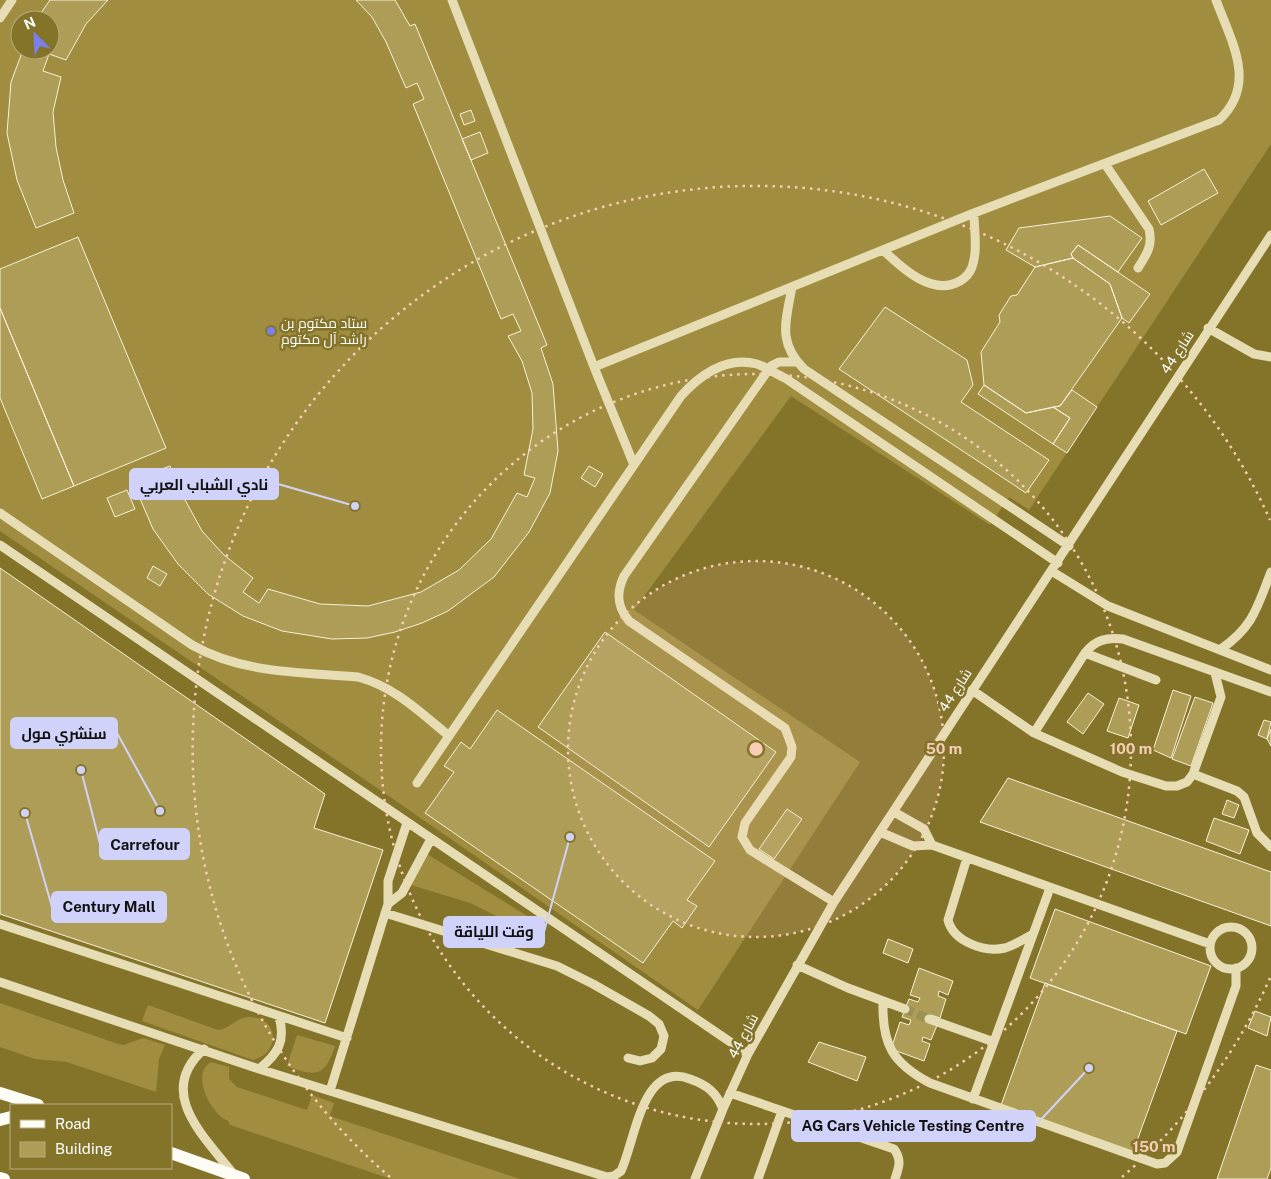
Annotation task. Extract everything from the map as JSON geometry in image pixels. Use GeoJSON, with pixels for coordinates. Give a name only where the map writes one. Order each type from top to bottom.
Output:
{"type":"FeatureCollection","features":[{"type":"Feature","properties":{"kind":"main road"},"geometry":{"type":"LineString","coordinates":[[0,1092],[33,1104]]}},
{"type":"Feature","properties":{"kind":"main road"},"geometry":{"type":"LineString","coordinates":[[172,1153],[240,1177]]}},
{"type":"Feature","properties":{"kind":"main road"},"geometry":{"type":"LineString","coordinates":[[0,1178],[4,1179]]}},
{"type":"Feature","properties":{"kind":"street"},"geometry":{"type":"LineString","coordinates":[[0,18],[12,0]]}},
{"type":"Feature","properties":{"kind":"street"},"geometry":{"type":"LineString","coordinates":[[452,0],[594,367],[634,465]]}},
{"type":"Feature","properties":{"kind":"street"},"geometry":{"type":"LineString","coordinates":[[594,367],[974,213],[1218,120],[1229,110],[1236,98],[1240,82],[1239,66],[1216,0]]}},
{"type":"Feature","properties":{"kind":"street"},"geometry":{"type":"LineString","coordinates":[[1105,164],[1149,229],[1152,240],[1149,251],[1138,268]]}},
{"type":"Feature","properties":{"kind":"street"},"geometry":{"type":"LineString","coordinates":[[883,250],[900,266],[927,282],[940,286],[952,285],[964,279],[972,268],[974,256],[974,213]]}},
{"type":"Feature","properties":{"kind":"street","name":"شارع 44"},"geometry":{"type":"LineString","coordinates":[[695,1179],[723,1109],[748,1054],[834,902],[972,690],[1058,563],[1208,328],[1271,235]]}},
{"type":"Feature","properties":{"kind":"street"},"geometry":{"type":"LineString","coordinates":[[792,287],[785,335],[790,353],[796,362],[1069,546]]}},
{"type":"Feature","properties":{"kind":"street"},"geometry":{"type":"LineString","coordinates":[[1208,328],[1254,354],[1271,357]]}},
{"type":"Feature","properties":{"kind":"street"},"geometry":{"type":"LineString","coordinates":[[796,362],[779,362],[769,370],[624,576],[619,585],[619,604],[623,614],[637,627],[784,728],[792,747],[791,756],[746,823],[742,838],[750,850],[834,902]]}},
{"type":"Feature","properties":{"kind":"street"},"geometry":{"type":"LineString","coordinates":[[416,783],[681,396],[696,380],[714,368],[736,363],[757,364],[769,370],[802,389],[1058,563]]}},
{"type":"Feature","properties":{"kind":"street"},"geometry":{"type":"LineString","coordinates":[[0,513],[192,645],[218,659],[249,667],[358,677],[373,681],[406,700],[448,736]]}},
{"type":"Feature","properties":{"kind":"street"},"geometry":{"type":"LineString","coordinates":[[0,545],[748,1054]]}},
{"type":"Feature","properties":{"kind":"street"},"geometry":{"type":"LineString","coordinates":[[1052,572],[1108,606],[1271,670]]}},
{"type":"Feature","properties":{"kind":"street"},"geometry":{"type":"LineString","coordinates":[[1221,649],[1246,629],[1253,618],[1271,572]]}},
{"type":"Feature","properties":{"kind":"street"},"geometry":{"type":"LineString","coordinates":[[1034,733],[1085,653],[1097,642],[1114,638],[1271,692]]}},
{"type":"Feature","properties":{"kind":"street"},"geometry":{"type":"LineString","coordinates":[[1085,653],[1156,680]]}},
{"type":"Feature","properties":{"kind":"street"},"geometry":{"type":"LineString","coordinates":[[972,690],[1034,733],[1122,772],[1166,786],[1177,786],[1186,782],[1193,774],[1221,697],[1215,673]]}},
{"type":"Feature","properties":{"kind":"street"},"geometry":{"type":"LineString","coordinates":[[1193,774],[1236,791],[1244,797],[1257,833],[1271,847]]}},
{"type":"Feature","properties":{"kind":"street"},"geometry":{"type":"LineString","coordinates":[[894,812],[924,829],[932,845]]}},
{"type":"Feature","properties":{"kind":"street"},"geometry":{"type":"LineString","coordinates":[[330,1091],[388,904],[388,881],[407,823]]}},
{"type":"Feature","properties":{"kind":"street"},"geometry":{"type":"LineString","coordinates":[[880,832],[913,846],[932,845],[1210,944]]}},
{"type":"Feature","properties":{"kind":"street"},"geometry":{"type":"LineString","coordinates":[[388,904],[397,898],[406,886],[431,838]]}},
{"type":"Feature","properties":{"kind":"street"},"geometry":{"type":"LineString","coordinates":[[967,858],[948,920],[950,929],[956,936],[996,949],[1006,948],[1033,934]]}},
{"type":"Feature","properties":{"kind":"street"},"geometry":{"type":"LineString","coordinates":[[973,1099],[1050,888]]}},
{"type":"Feature","properties":{"kind":"street"},"geometry":{"type":"LineString","coordinates":[[385,913],[556,966],[650,1016],[659,1024],[664,1036],[661,1049],[652,1058],[640,1061],[628,1058]]}},
{"type":"Feature","properties":{"kind":"street"},"geometry":{"type":"LineString","coordinates":[[0,924],[346,1038]]}},
{"type":"Feature","properties":{"kind":"street"},"geometry":{"type":"LineString","coordinates":[[1234,927],[1242,930],[1251,943],[1252,951],[1249,959],[1236,968],[1228,969],[1214,960],[1210,944],[1219,931],[1234,927]]}},
{"type":"Feature","properties":{"kind":"street"},"geometry":{"type":"LineString","coordinates":[[797,965],[905,1010]]}},
{"type":"Feature","properties":{"kind":"street"},"geometry":{"type":"LineString","coordinates":[[883,1002],[882,1027],[891,1051],[907,1071],[930,1083],[973,1099],[1157,1164],[1165,1163],[1177,1152],[1236,986],[1236,968]]}},
{"type":"Feature","properties":{"kind":"street"},"geometry":{"type":"LineString","coordinates":[[0,982],[204,1049],[258,1069],[607,1177],[614,1176],[621,1171],[638,1121],[651,1090],[657,1083],[671,1076],[684,1077],[704,1085],[715,1094],[723,1109]]}},
{"type":"Feature","properties":{"kind":"street"},"geometry":{"type":"LineString","coordinates":[[258,1069],[276,1055],[281,1046],[282,1028],[279,1017]]}},
{"type":"Feature","properties":{"kind":"street"},"geometry":{"type":"LineString","coordinates":[[930,1018],[994,1042]]}},
{"type":"Feature","properties":{"kind":"street"},"geometry":{"type":"LineString","coordinates":[[204,1049],[188,1066],[182,1086],[183,1097],[191,1117],[240,1177]]}},
{"type":"Feature","properties":{"kind":"street"},"geometry":{"type":"LineString","coordinates":[[730,1093],[894,1149],[899,1156],[900,1164],[895,1179]]}},
{"type":"Feature","properties":{"kind":"street"},"geometry":{"type":"LineString","coordinates":[[758,1179],[782,1111]]}},
{"type":"Feature","properties":{"kind":"shaded area"},"geometry":{"type":"Polygon","coordinates":[[[0,0],[1271,0],[1271,144],[1029,510],[1009,497],[990,525],[791,396],[634,610],[860,762],[698,1010],[383,792],[0,531],[0,0]]]}},
{"type":"Feature","properties":{"kind":"shaded area"},"geometry":{"type":"Polygon","coordinates":[[[427,854],[537,922],[541,938],[470,903],[411,885],[427,854]]]}},
{"type":"Feature","properties":{"kind":"shaded area"},"geometry":{"type":"Polygon","coordinates":[[[0,1003],[118,1044],[124,1045],[143,1038],[165,1045],[159,1059],[156,1092],[67,1062],[35,1059],[0,1047],[0,1003]]]}},
{"type":"Feature","properties":{"kind":"shaded area"},"geometry":{"type":"Polygon","coordinates":[[[148,1005],[218,1030],[241,1018],[260,1019],[267,1023],[271,1029],[273,1036],[272,1044],[262,1056],[253,1060],[142,1021],[148,1005]]]}},
{"type":"Feature","properties":{"kind":"shaded area"},"geometry":{"type":"Polygon","coordinates":[[[297,1035],[335,1046],[323,1069],[312,1073],[287,1066],[297,1035]]]}},
{"type":"Feature","properties":{"kind":"shaded area"},"geometry":{"type":"Polygon","coordinates":[[[211,1062],[229,1067],[229,1079],[237,1087],[307,1110],[312,1095],[334,1103],[330,1116],[520,1179],[391,1179],[230,1125],[228,1121],[215,1111],[205,1093],[202,1075],[205,1068],[211,1062]]]}},
{"type":"Feature","properties":{"kind":"building"},"geometry":{"type":"Polygon","coordinates":[[[50,0],[108,0],[86,24],[66,60],[60,58],[60,10],[43,10],[50,0]]]}},
{"type":"Feature","properties":{"kind":"building"},"geometry":{"type":"Polygon","coordinates":[[[356,0],[395,0],[410,26],[415,24],[547,345],[541,348],[553,384],[558,451],[550,493],[529,532],[494,577],[448,611],[422,623],[395,632],[367,638],[332,639],[282,631],[243,616],[208,594],[178,564],[153,529],[132,480],[170,466],[184,498],[202,531],[224,555],[253,578],[243,592],[259,603],[268,589],[320,604],[368,606],[421,592],[459,570],[491,539],[517,493],[527,497],[535,478],[524,475],[533,429],[532,393],[522,361],[508,336],[521,331],[513,314],[501,319],[413,104],[424,99],[417,83],[406,88],[386,42],[372,17],[356,0]]]}},
{"type":"Feature","properties":{"kind":"building"},"geometry":{"type":"Polygon","coordinates":[[[19,60],[47,60],[43,71],[61,77],[53,112],[56,147],[63,180],[74,213],[36,228],[17,180],[7,133],[11,82],[19,60]]]}},
{"type":"Feature","properties":{"kind":"building"},"geometry":{"type":"Polygon","coordinates":[[[471,110],[475,121],[464,125],[460,114],[471,110]]]}},
{"type":"Feature","properties":{"kind":"building"},"geometry":{"type":"Polygon","coordinates":[[[480,132],[488,153],[471,160],[462,139],[480,132]]]}},
{"type":"Feature","properties":{"kind":"building"},"geometry":{"type":"Polygon","coordinates":[[[1204,169],[1218,193],[1161,225],[1148,201],[1204,169]]]}},
{"type":"Feature","properties":{"kind":"building"},"geometry":{"type":"Polygon","coordinates":[[[1110,216],[1142,238],[1118,272],[1078,245],[1071,254],[1073,258],[1035,267],[1006,250],[1019,228],[1110,216]]]}},
{"type":"Feature","properties":{"kind":"building"},"geometry":{"type":"Polygon","coordinates":[[[78,237],[166,448],[74,486],[0,308],[0,269],[78,237]]]}},
{"type":"Feature","properties":{"kind":"building"},"geometry":{"type":"Polygon","coordinates":[[[1078,245],[1150,294],[1129,323],[1122,318],[1110,284],[1073,258],[1071,254],[1078,245]]]}},
{"type":"Feature","properties":{"kind":"building"},"geometry":{"type":"Polygon","coordinates":[[[1073,258],[1110,284],[1122,318],[1060,406],[1026,413],[984,385],[981,352],[1000,322],[999,315],[1011,296],[1017,295],[1035,267],[1073,258]]]}},
{"type":"Feature","properties":{"kind":"building"},"geometry":{"type":"Polygon","coordinates":[[[885,307],[967,360],[973,385],[961,402],[1049,460],[1026,493],[839,369],[885,307]]]}},
{"type":"Feature","properties":{"kind":"building"},"geometry":{"type":"Polygon","coordinates":[[[0,308],[74,486],[42,499],[0,398],[0,308]]]}},
{"type":"Feature","properties":{"kind":"building"},"geometry":{"type":"Polygon","coordinates":[[[984,385],[1026,413],[1053,407],[1070,418],[1053,444],[978,394],[984,385]]]}},
{"type":"Feature","properties":{"kind":"building"},"geometry":{"type":"Polygon","coordinates":[[[1072,390],[1097,407],[1067,453],[1053,444],[1070,418],[1053,407],[1060,406],[1072,390]]]}},
{"type":"Feature","properties":{"kind":"building"},"geometry":{"type":"Polygon","coordinates":[[[589,466],[603,474],[595,487],[581,478],[589,466]]]}},
{"type":"Feature","properties":{"kind":"building"},"geometry":{"type":"Polygon","coordinates":[[[127,490],[135,509],[115,517],[107,498],[127,490]]]}},
{"type":"Feature","properties":{"kind":"building"},"geometry":{"type":"Polygon","coordinates":[[[153,566],[167,574],[160,586],[147,578],[153,566]]]}},
{"type":"Feature","properties":{"kind":"building"},"geometry":{"type":"Polygon","coordinates":[[[0,568],[325,794],[314,828],[383,850],[325,1023],[0,914],[0,568]]]}},
{"type":"Feature","properties":{"kind":"building"},"geometry":{"type":"Polygon","coordinates":[[[605,632],[776,752],[709,847],[538,727],[605,632]]]}},
{"type":"Feature","properties":{"kind":"building"},"geometry":{"type":"Polygon","coordinates":[[[1173,690],[1191,696],[1171,758],[1153,750],[1173,690]]]}},
{"type":"Feature","properties":{"kind":"building"},"geometry":{"type":"Polygon","coordinates":[[[1088,693],[1104,704],[1083,734],[1067,722],[1088,693]]]}},
{"type":"Feature","properties":{"kind":"building"},"geometry":{"type":"Polygon","coordinates":[[[1195,697],[1213,703],[1191,766],[1172,759],[1195,697]]]}},
{"type":"Feature","properties":{"kind":"building"},"geometry":{"type":"Polygon","coordinates":[[[1119,698],[1139,705],[1128,738],[1107,731],[1119,698]]]}},
{"type":"Feature","properties":{"kind":"building"},"geometry":{"type":"Polygon","coordinates":[[[497,710],[715,861],[687,900],[697,906],[682,928],[673,921],[643,963],[425,813],[454,772],[444,766],[461,742],[470,749],[497,710]]]}},
{"type":"Feature","properties":{"kind":"building"},"geometry":{"type":"Polygon","coordinates":[[[1264,720],[1271,722],[1267,739],[1258,735],[1264,720]]]}},
{"type":"Feature","properties":{"kind":"building"},"geometry":{"type":"Polygon","coordinates":[[[1271,729],[1271,746],[1267,739],[1271,729]]]}},
{"type":"Feature","properties":{"kind":"building"},"geometry":{"type":"Polygon","coordinates":[[[1008,778],[1271,872],[1271,926],[980,822],[1008,778]]]}},
{"type":"Feature","properties":{"kind":"building"},"geometry":{"type":"Polygon","coordinates":[[[1227,800],[1239,805],[1234,818],[1222,814],[1227,800]]]}},
{"type":"Feature","properties":{"kind":"building"},"geometry":{"type":"Polygon","coordinates":[[[787,809],[802,819],[774,859],[759,849],[787,809]]]}},
{"type":"Feature","properties":{"kind":"building"},"geometry":{"type":"Polygon","coordinates":[[[1214,818],[1249,830],[1240,854],[1206,841],[1214,818]]]}},
{"type":"Feature","properties":{"kind":"building"},"geometry":{"type":"Polygon","coordinates":[[[1055,909],[1211,966],[1186,1034],[1030,978],[1055,909]]]}},
{"type":"Feature","properties":{"kind":"building"},"geometry":{"type":"Polygon","coordinates":[[[888,939],[913,949],[908,963],[883,953],[888,939]]]}},
{"type":"Feature","properties":{"kind":"building"},"geometry":{"type":"Polygon","coordinates":[[[919,968],[953,981],[948,995],[939,991],[938,996],[946,999],[940,1018],[931,1015],[929,1019],[938,1023],[931,1040],[923,1037],[922,1041],[930,1044],[924,1061],[891,1049],[900,1022],[909,1025],[911,1020],[902,1017],[909,999],[918,1002],[920,998],[910,995],[919,968]]]}},
{"type":"Feature","properties":{"kind":"building"},"geometry":{"type":"Polygon","coordinates":[[[1045,983],[1177,1031],[1133,1152],[1001,1105],[1045,983]]]}},
{"type":"Feature","properties":{"kind":"building"},"geometry":{"type":"Polygon","coordinates":[[[1255,1011],[1271,1017],[1267,1036],[1248,1028],[1255,1011]]]}},
{"type":"Feature","properties":{"kind":"building"},"geometry":{"type":"Polygon","coordinates":[[[819,1042],[866,1057],[857,1081],[808,1062],[819,1042]]]}},
{"type":"Feature","properties":{"kind":"building"},"geometry":{"type":"Polygon","coordinates":[[[1256,1065],[1271,1070],[1271,1168],[1267,1179],[1217,1179],[1256,1065]]]}},
{"type":"Feature","properties":{"kind":"tunnel"},"geometry":{"type":"LineString","coordinates":[[905,1009],[929,1019]]}},
{"type":"Feature","properties":{"kind":"place","name":"ستاد مكتوم بن راشد آل مكتوم"},"geometry":{"type":"Point","coordinates":[271,331]}},
{"type":"Feature","properties":{"kind":"place","name":"نادي الشباب العربي"},"geometry":{"type":"Point","coordinates":[355,506]}},
{"type":"Feature","properties":{"kind":"place","name":"Carrefour"},"geometry":{"type":"Point","coordinates":[81,770]}},
{"type":"Feature","properties":{"kind":"place","name":"سنشري مول"},"geometry":{"type":"Point","coordinates":[160,811]}},
{"type":"Feature","properties":{"kind":"place","name":"Century Mall"},"geometry":{"type":"Point","coordinates":[25,813]}},
{"type":"Feature","properties":{"kind":"place","name":"وقت اللياقة"},"geometry":{"type":"Point","coordinates":[570,837]}},
{"type":"Feature","properties":{"kind":"place","name":"AG Cars Vehicle Testing Centre"},"geometry":{"type":"Point","coordinates":[1089,1068]}}]}
